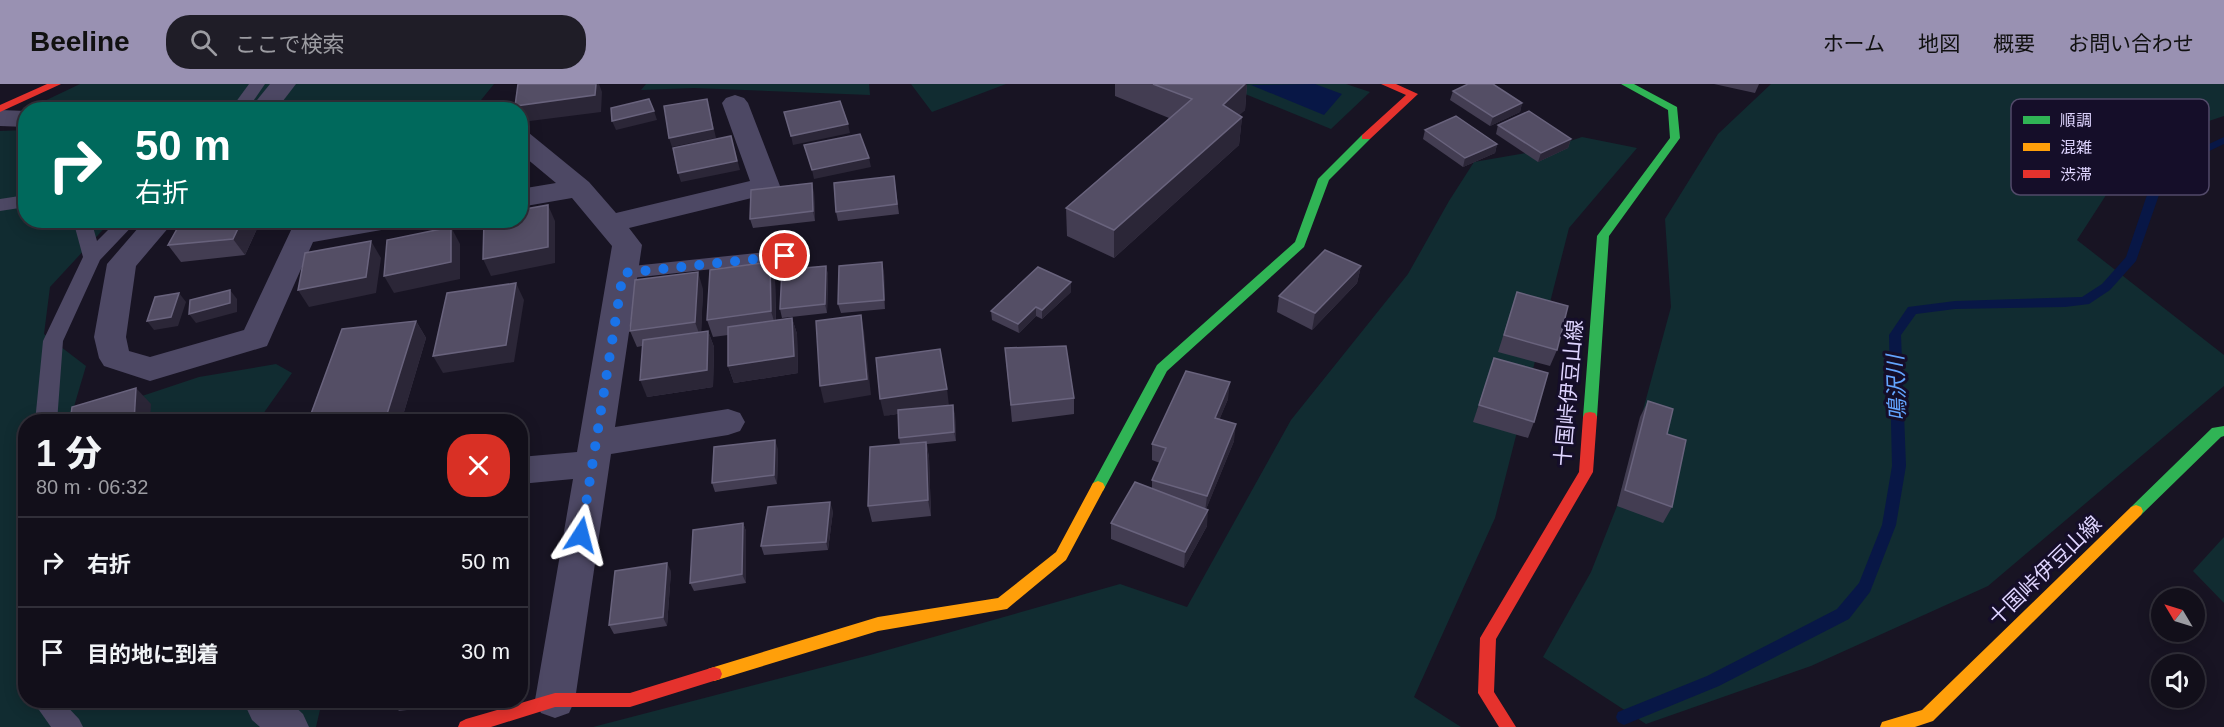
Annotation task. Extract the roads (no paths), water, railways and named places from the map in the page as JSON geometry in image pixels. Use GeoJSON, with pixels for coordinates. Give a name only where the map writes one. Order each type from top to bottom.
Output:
{"type":"FeatureCollection","features":[{"type":"Feature","properties":{"kind":"main road"},"geometry":{"type":"LineString","coordinates":[[0,109],[56,84]]}},
{"type":"Feature","properties":{"kind":"main road"},"geometry":{"type":"LineString","coordinates":[[466,727],[555,700],[630,700],[878,624],[1002,604],[1060,556],[1162,368],[1300,244],[1324,180],[1345,156],[1413,94],[1386,84]]}},
{"type":"Feature","properties":{"kind":"main road","name":"十国峠伊豆山線"},"geometry":{"type":"LineString","coordinates":[[1508,727],[1486,693],[1488,638],[1586,472],[1603,236],[1675,138],[1673,109],[1626,84]]}},
{"type":"Feature","properties":{"kind":"main road","name":"十国峠伊豆山線"},"geometry":{"type":"LineString","coordinates":[[1888,727],[1927,716],[2217,432],[2224,431]]}},
{"type":"Feature","properties":{"kind":"street"},"geometry":{"type":"LineString","coordinates":[[268,102],[283,84]]}},
{"type":"Feature","properties":{"kind":"street"},"geometry":{"type":"LineString","coordinates":[[609,224],[766,186],[735,103]]}},
{"type":"Feature","properties":{"kind":"street"},"geometry":{"type":"LineString","coordinates":[[0,118],[18,119]]}},
{"type":"Feature","properties":{"kind":"street"},"geometry":{"type":"LineString","coordinates":[[528,146],[579,188],[627,245],[555,700]]}},
{"type":"Feature","properties":{"kind":"street"},"geometry":{"type":"LineString","coordinates":[[528,197],[579,188]]}},
{"type":"Feature","properties":{"kind":"street"},"geometry":{"type":"LineString","coordinates":[[154,228],[122,264],[110,337],[115,358],[150,369],[256,338],[302,235],[342,228]]}},
{"type":"Feature","properties":{"kind":"street"},"geometry":{"type":"LineString","coordinates":[[528,469],[728,422]]}},
{"type":"Feature","properties":{"kind":"lane"},"geometry":{"type":"LineString","coordinates":[[244,102],[257,84]]}},
{"type":"Feature","properties":{"kind":"lane"},"geometry":{"type":"LineString","coordinates":[[0,205],[18,202]]}},
{"type":"Feature","properties":{"kind":"lane"},"geometry":{"type":"LineString","coordinates":[[84,228],[92,256]]}},
{"type":"Feature","properties":{"kind":"lane"},"geometry":{"type":"LineString","coordinates":[[47,414],[52,341],[92,256],[121,228]]}},
{"type":"Feature","properties":{"kind":"lane"},"geometry":{"type":"LineString","coordinates":[[623,273],[785,256]]}},
{"type":"Feature","properties":{"kind":"lane"},"geometry":{"type":"LineString","coordinates":[[51,708],[69,727]]}},
{"type":"Feature","properties":{"kind":"water"},"geometry":{"type":"Polygon","coordinates":[[[1315,84],[1342,94],[1324,115],[1251,85],[1315,84]]]}},
{"type":"Feature","properties":{"kind":"waterway","name":"鳴沢川"},"geometry":{"type":"LineString","coordinates":[[2209,147],[2224,140]]}},
{"type":"Feature","properties":{"kind":"waterway","name":"鳴沢川"},"geometry":{"type":"LineString","coordinates":[[1624,717],[1713,681],[1843,614],[1865,587],[1889,525],[1899,466],[1895,335],[1912,310],[1955,305],[2085,301],[2106,287],[2132,258],[2153,195]]}}]}
